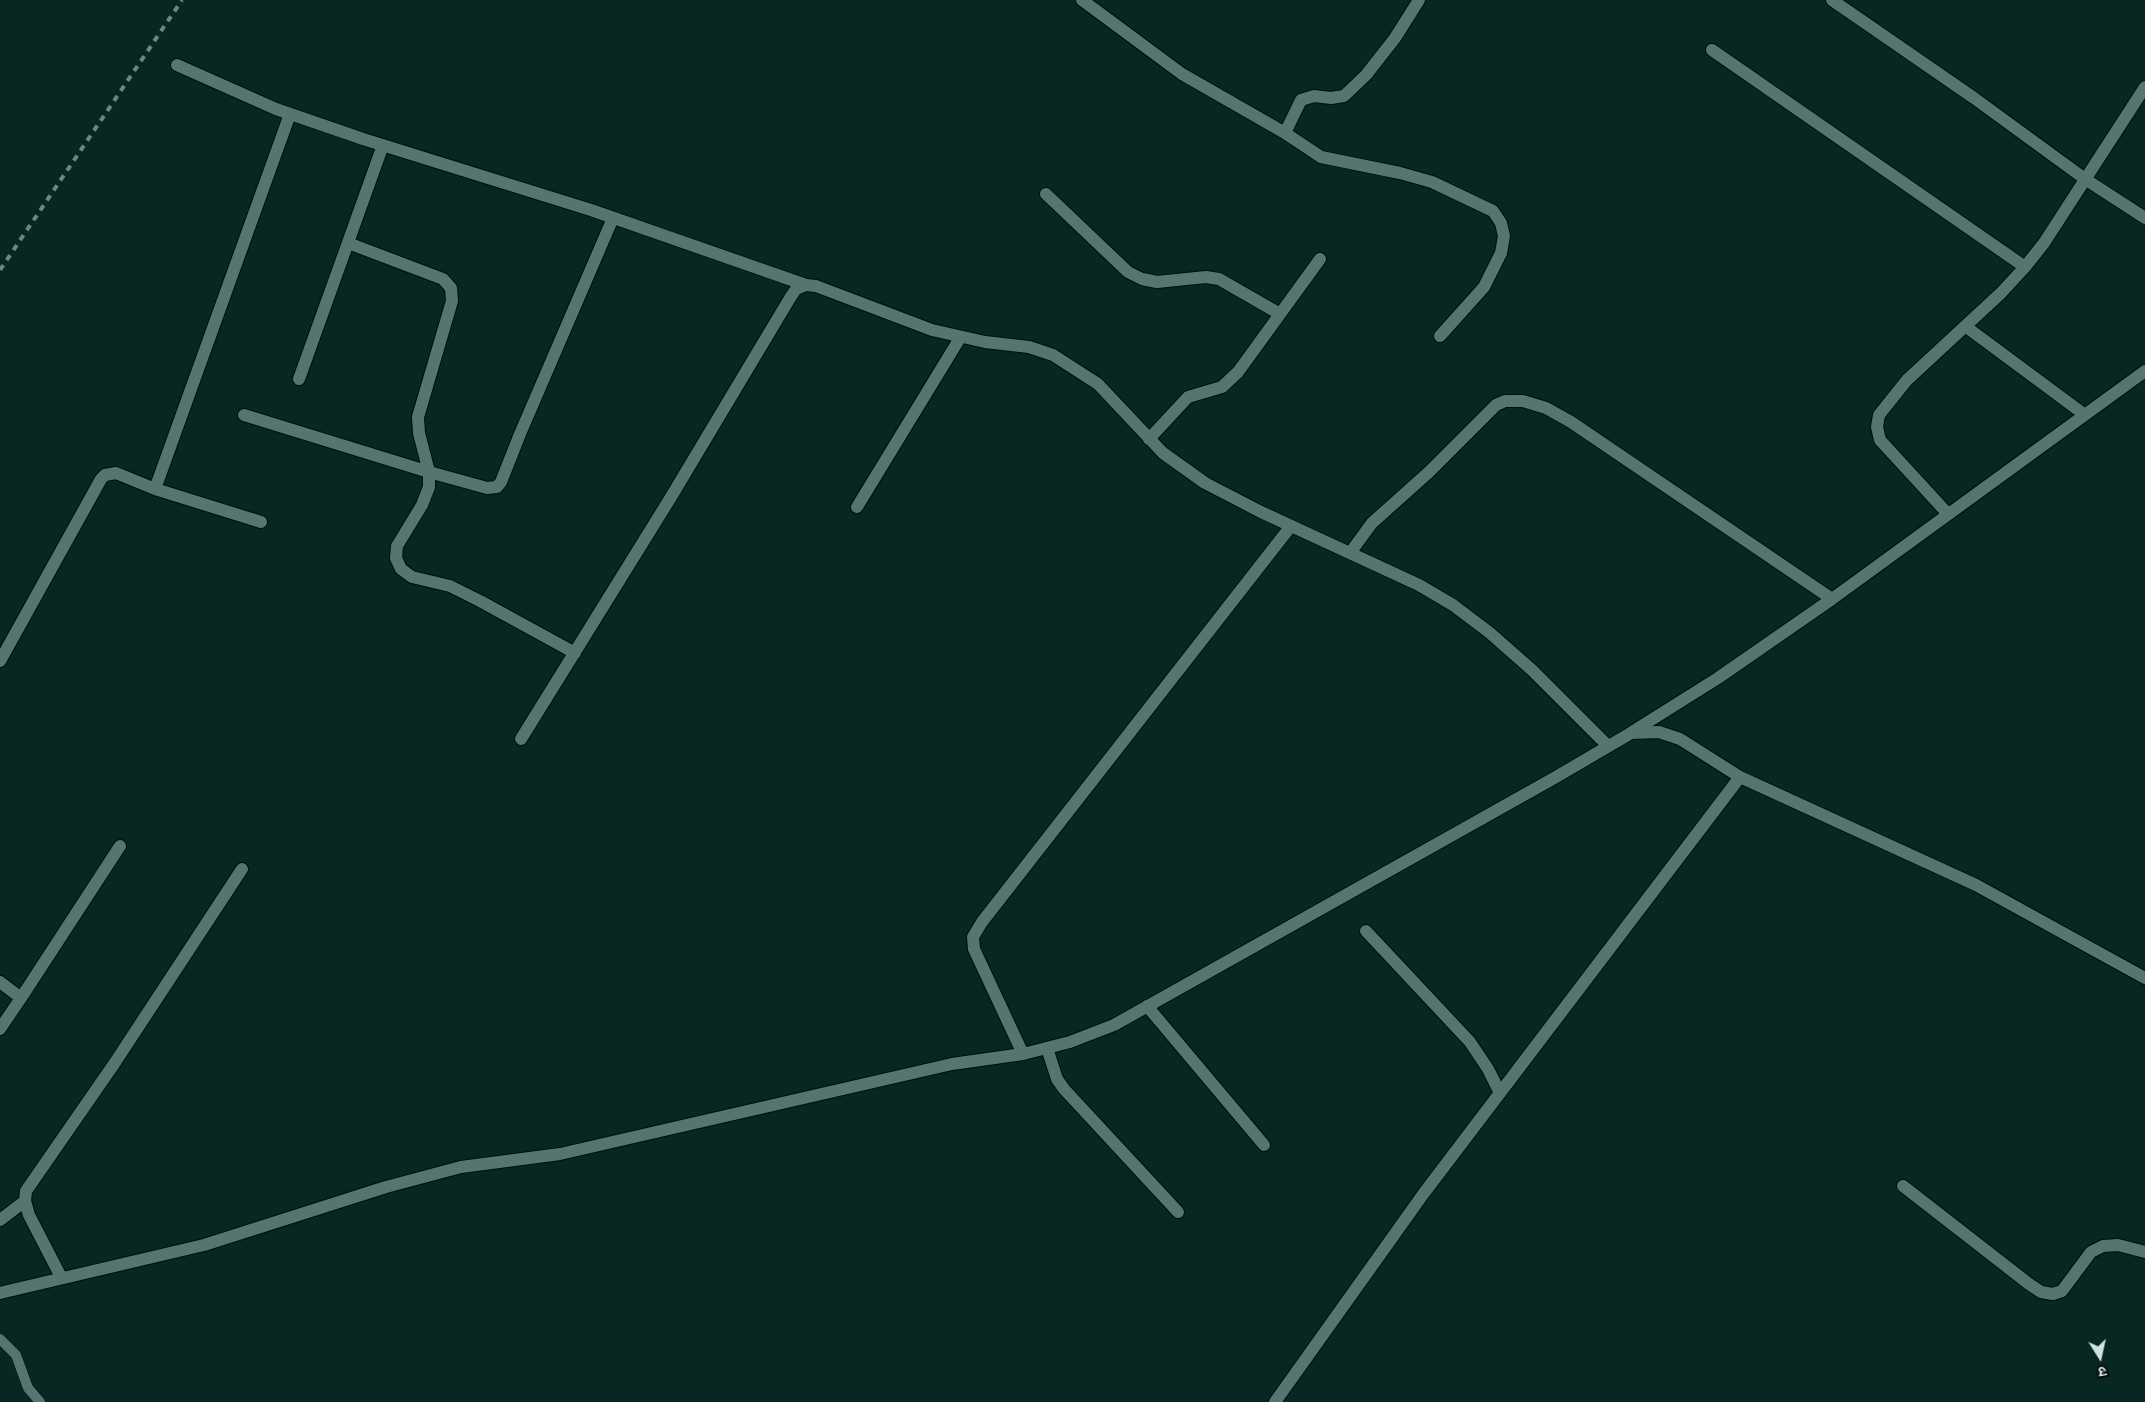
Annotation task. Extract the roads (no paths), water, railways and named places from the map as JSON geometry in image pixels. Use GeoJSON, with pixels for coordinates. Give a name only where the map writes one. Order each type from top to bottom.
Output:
{"type":"FeatureCollection","features":[{"type":"Feature","properties":{"kind":"street"},"geometry":{"type":"LineString","coordinates":[[1082,0],[1182,74],[1285,133],[1321,157],[1400,173],[1432,182],[1493,211],[1501,223],[1504,236],[1501,253],[1484,287],[1440,336]]}},
{"type":"Feature","properties":{"kind":"street"},"geometry":{"type":"LineString","coordinates":[[1285,133],[1302,100],[1314,96],[1331,98],[1344,96],[1366,75],[1391,44],[1419,0]]}},
{"type":"Feature","properties":{"kind":"street"},"geometry":{"type":"LineString","coordinates":[[1832,0],[1974,98],[2085,179],[2145,218]]}},
{"type":"Feature","properties":{"kind":"street"},"geometry":{"type":"LineString","coordinates":[[1712,50],[2025,267]]}},
{"type":"Feature","properties":{"kind":"street"},"geometry":{"type":"LineString","coordinates":[[177,65],[290,114],[383,146],[614,218],[806,285],[816,286],[932,330],[960,338],[1029,347],[1053,355],[1098,384],[1164,453],[1204,483],[1291,526],[1419,585],[1453,605],[1483,627],[1532,670],[1608,746]]}},
{"type":"Feature","properties":{"kind":"street"},"geometry":{"type":"LineString","coordinates":[[1948,514],[1887,450],[1880,440],[1877,427],[1879,415],[1887,402],[1907,380],[2025,267],[2145,86]]}},
{"type":"Feature","properties":{"kind":"street"},"geometry":{"type":"LineString","coordinates":[[155,489],[290,114]]}},
{"type":"Feature","properties":{"kind":"street"},"geometry":{"type":"LineString","coordinates":[[299,379],[383,146]]}},
{"type":"Feature","properties":{"kind":"street"},"geometry":{"type":"LineString","coordinates":[[1046,194],[1128,272],[1142,279],[1157,282],[1198,278],[1219,279],[1280,314]]}},
{"type":"Feature","properties":{"kind":"street"},"geometry":{"type":"LineString","coordinates":[[244,415],[429,472],[487,488],[497,486],[501,482],[614,218]]}},
{"type":"Feature","properties":{"kind":"street"},"geometry":{"type":"LineString","coordinates":[[348,243],[444,279],[451,288],[452,301],[418,417],[419,433],[429,472],[429,487],[422,505],[397,546],[396,558],[401,569],[412,577],[450,586],[575,653]]}},
{"type":"Feature","properties":{"kind":"street"},"geometry":{"type":"LineString","coordinates":[[1150,439],[1188,397],[1222,386],[1228,382],[1320,259]]}},
{"type":"Feature","properties":{"kind":"street"},"geometry":{"type":"LineString","coordinates":[[521,739],[790,298],[796,289],[806,285]]}},
{"type":"Feature","properties":{"kind":"street"},"geometry":{"type":"LineString","coordinates":[[1965,326],[2085,415]]}},
{"type":"Feature","properties":{"kind":"street"},"geometry":{"type":"LineString","coordinates":[[857,507],[960,338]]}},
{"type":"Feature","properties":{"kind":"street"},"geometry":{"type":"LineString","coordinates":[[0,1293],[61,1277],[204,1245],[386,1186],[461,1168],[560,1154],[952,1064],[1023,1054],[1070,1042],[1114,1024],[1631,733],[1718,678],[1832,599],[2145,372]]}},
{"type":"Feature","properties":{"kind":"street"},"geometry":{"type":"LineString","coordinates":[[1350,553],[1372,523],[1429,472],[1496,405],[1505,401],[1523,401],[1546,408],[1571,422],[1832,599]]}},
{"type":"Feature","properties":{"kind":"street"},"geometry":{"type":"LineString","coordinates":[[0,661],[101,479],[105,475],[116,473],[155,489],[261,522]]}},
{"type":"Feature","properties":{"kind":"street"},"geometry":{"type":"LineString","coordinates":[[1023,1054],[974,949],[973,937],[982,922],[1291,526]]}},
{"type":"Feature","properties":{"kind":"street"},"geometry":{"type":"LineString","coordinates":[[1631,733],[1659,732],[1680,739],[1740,777],[1976,885],[2145,978]]}},
{"type":"Feature","properties":{"kind":"street"},"geometry":{"type":"LineString","coordinates":[[1275,1402],[1424,1193],[1740,777]]}},
{"type":"Feature","properties":{"kind":"street"},"geometry":{"type":"LineString","coordinates":[[0,1029],[120,846]]}},
{"type":"Feature","properties":{"kind":"street"},"geometry":{"type":"LineString","coordinates":[[61,1277],[29,1215],[25,1201],[30,1183],[114,1064],[242,869]]}},
{"type":"Feature","properties":{"kind":"street"},"geometry":{"type":"LineString","coordinates":[[1366,931],[1470,1042],[1488,1069],[1500,1093]]}},
{"type":"Feature","properties":{"kind":"street"},"geometry":{"type":"LineString","coordinates":[[0,982],[21,998]]}},
{"type":"Feature","properties":{"kind":"street"},"geometry":{"type":"LineString","coordinates":[[1147,1006],[1264,1144]]}},
{"type":"Feature","properties":{"kind":"street"},"geometry":{"type":"LineString","coordinates":[[1046,1048],[1057,1079],[1064,1089],[1178,1212]]}},
{"type":"Feature","properties":{"kind":"street"},"geometry":{"type":"LineString","coordinates":[[1903,1186],[2041,1292],[2054,1294],[2062,1291],[2091,1252],[2103,1246],[2118,1245],[2145,1252]]}},
{"type":"Feature","properties":{"kind":"street"},"geometry":{"type":"LineString","coordinates":[[0,1220],[25,1201]]}},
{"type":"Feature","properties":{"kind":"lane"},"geometry":{"type":"LineString","coordinates":[[0,1339],[16,1355],[28,1388],[40,1402]]}},
{"type":"Feature","properties":{"kind":"railway"},"geometry":{"type":"LineString","coordinates":[[0,270],[182,0]]}}]}
